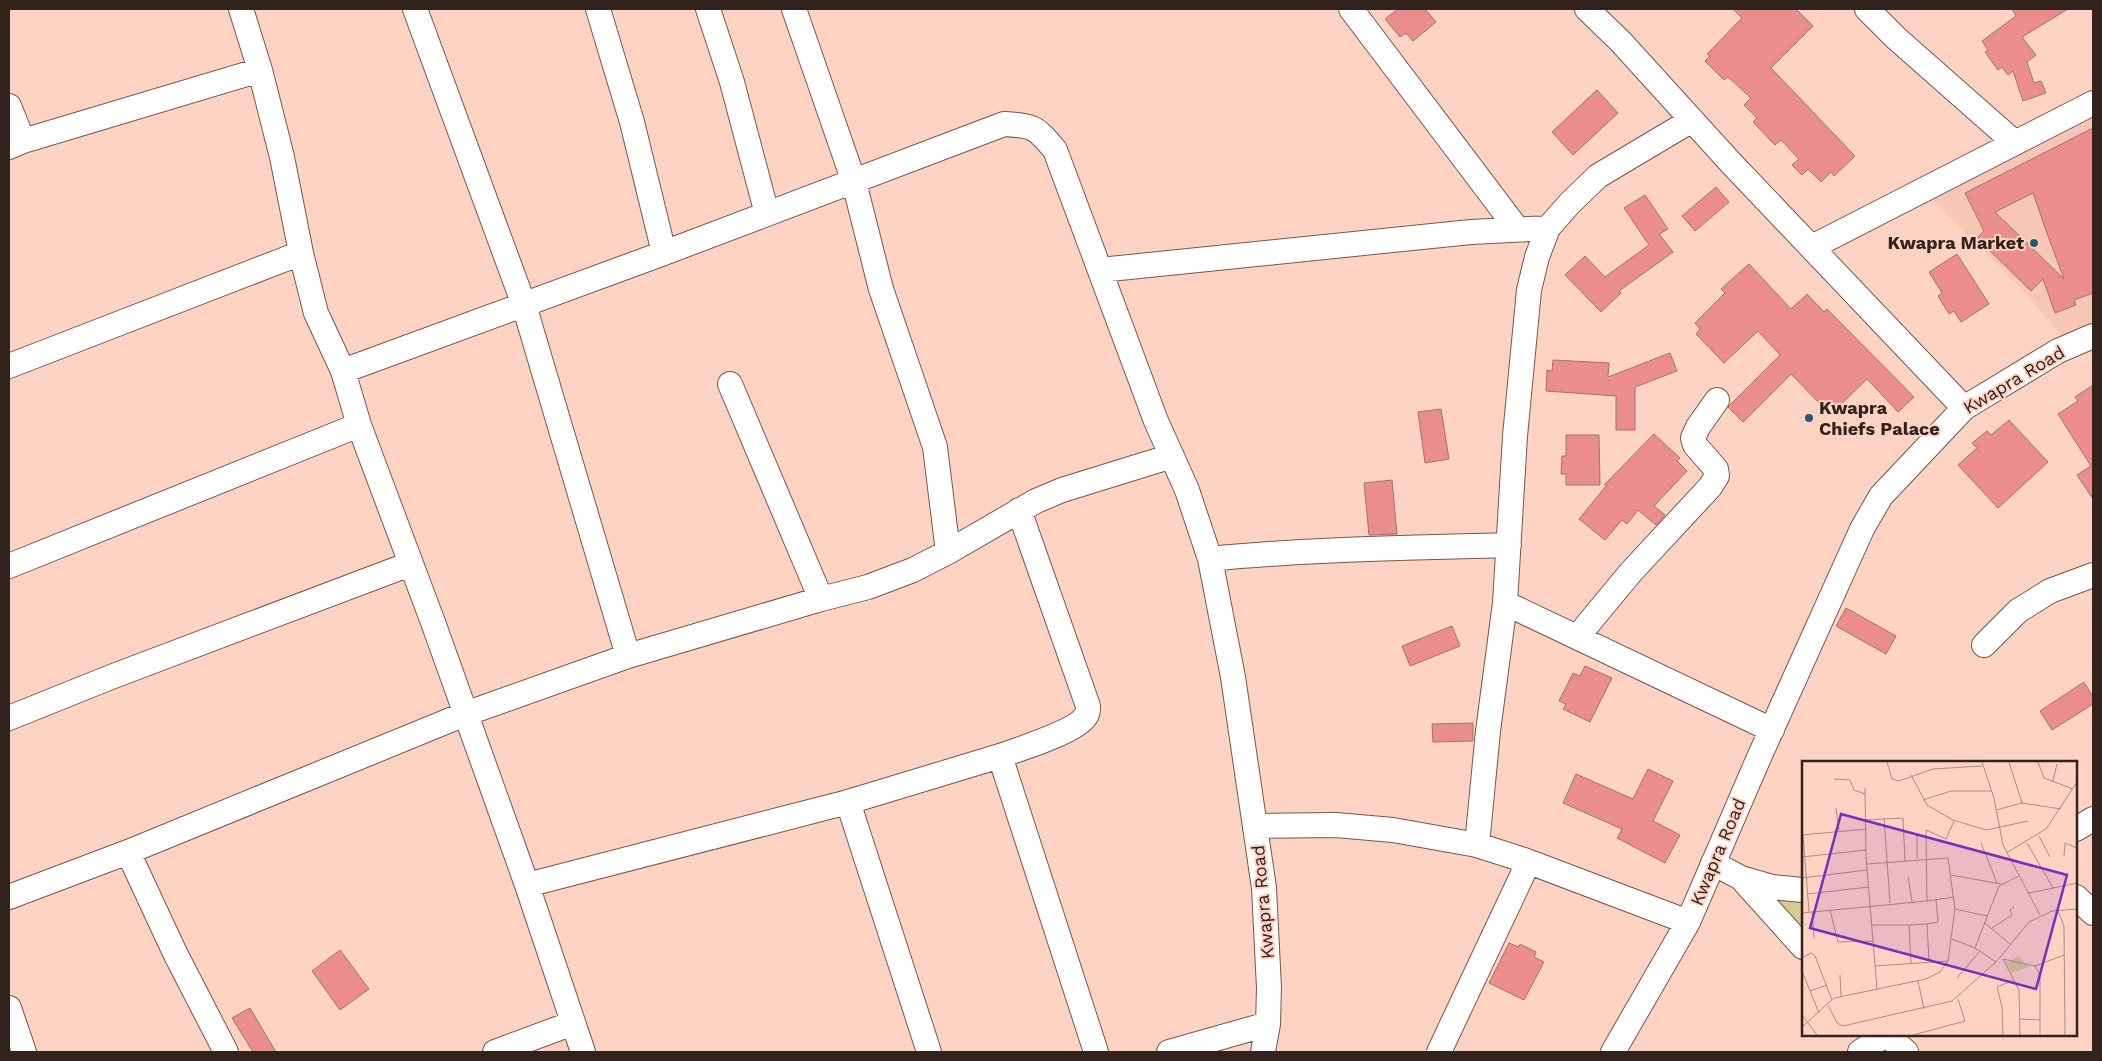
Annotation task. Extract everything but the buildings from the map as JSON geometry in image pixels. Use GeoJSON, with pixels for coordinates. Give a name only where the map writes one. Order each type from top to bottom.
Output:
{"type":"FeatureCollection","features":[{"type":"Feature","properties":{"kind":"street"},"geometry":{"type":"LineString","coordinates":[[241,9],[260,70],[282,157],[301,253],[316,312],[342,371],[359,425],[434,625],[527,885],[583,1052]]}},
{"type":"Feature","properties":{"kind":"street"},"geometry":{"type":"LineString","coordinates":[[415,9],[524,305],[628,656]]}},
{"type":"Feature","properties":{"kind":"street"},"geometry":{"type":"LineString","coordinates":[[598,9],[632,122],[664,253]]}},
{"type":"Feature","properties":{"kind":"street"},"geometry":{"type":"LineString","coordinates":[[708,9],[732,82],[767,214]]}},
{"type":"Feature","properties":{"kind":"street"},"geometry":{"type":"LineString","coordinates":[[794,9],[854,182],[881,289],[935,447],[948,552]]}},
{"type":"Feature","properties":{"kind":"street"},"geometry":{"type":"LineString","coordinates":[[1352,9],[1518,230]]}},
{"type":"Feature","properties":{"kind":"street"},"geometry":{"type":"LineString","coordinates":[[1587,9],[1621,42],[1692,120],[1964,408]]}},
{"type":"Feature","properties":{"kind":"street"},"geometry":{"type":"LineString","coordinates":[[1867,9],[1896,38],[2015,143]]}},
{"type":"Feature","properties":{"kind":"street"},"geometry":{"type":"LineString","coordinates":[[9,106],[16,144],[260,70]]}},
{"type":"Feature","properties":{"kind":"street"},"geometry":{"type":"LineString","coordinates":[[1812,247],[2093,103]]}},
{"type":"Feature","properties":{"kind":"street"},"geometry":{"type":"LineString","coordinates":[[1477,845],[1488,731],[1506,603],[1514,436],[1528,290],[1537,257],[1548,228],[1598,176],[1692,120]]}},
{"type":"Feature","properties":{"kind":"street"},"geometry":{"type":"LineString","coordinates":[[342,371],[664,253],[1004,124],[1030,126],[1045,138],[1055,150],[1156,421],[1187,490],[1210,559],[1226,638],[1256,826]]}},
{"type":"Feature","properties":{"kind":"street"},"geometry":{"type":"LineString","coordinates":[[1100,270],[1471,232],[1548,228]]}},
{"type":"Feature","properties":{"kind":"street"},"geometry":{"type":"LineString","coordinates":[[9,366],[301,253]]}},
{"type":"Feature","properties":{"kind":"street","name":"Kwapra Road"},"geometry":{"type":"LineString","coordinates":[[1263,1052],[1268,1024],[1269,988],[1267,925],[1256,826],[1336,825],[1393,830],[1477,845],[1528,862],[1688,922],[1862,529],[1881,496],[1964,408],[2058,351],[2093,336]]}},
{"type":"Feature","properties":{"kind":"street"},"geometry":{"type":"LineString","coordinates":[[730,384],[821,599]]}},
{"type":"Feature","properties":{"kind":"street"},"geometry":{"type":"LineString","coordinates":[[1578,636],[1631,572],[1710,487],[1717,476],[1716,469],[1694,445],[1693,438],[1698,427],[1717,400]]}},
{"type":"Feature","properties":{"kind":"street"},"geometry":{"type":"LineString","coordinates":[[9,566],[359,425]]}},
{"type":"Feature","properties":{"kind":"street"},"geometry":{"type":"LineString","coordinates":[[9,897],[128,852],[465,714],[628,656],[868,587],[913,570],[948,552],[1019,510],[1062,490],[1172,456]]}},
{"type":"Feature","properties":{"kind":"street"},"geometry":{"type":"LineString","coordinates":[[527,885],[848,802],[1000,756],[1050,738],[1079,723],[1087,716],[1088,706],[1019,510]]}},
{"type":"Feature","properties":{"kind":"street"},"geometry":{"type":"LineString","coordinates":[[1210,559],[1260,554],[1371,548],[1509,545]]}},
{"type":"Feature","properties":{"kind":"street"},"geometry":{"type":"LineString","coordinates":[[9,718],[111,677],[410,564]]}},
{"type":"Feature","properties":{"kind":"street"},"geometry":{"type":"LineString","coordinates":[[1984,645],[2018,611],[2050,591],[2093,575]]}},
{"type":"Feature","properties":{"kind":"street"},"geometry":{"type":"LineString","coordinates":[[1506,603],[1772,730]]}},
{"type":"Feature","properties":{"kind":"street"},"geometry":{"type":"LineString","coordinates":[[1000,756],[1096,1052]]}},
{"type":"Feature","properties":{"kind":"street"},"geometry":{"type":"LineString","coordinates":[[848,802],[929,1052]]}},
{"type":"Feature","properties":{"kind":"street"},"geometry":{"type":"LineString","coordinates":[[2077,828],[2093,819]]}},
{"type":"Feature","properties":{"kind":"street"},"geometry":{"type":"LineString","coordinates":[[128,852],[175,953],[226,1052]]}},
{"type":"Feature","properties":{"kind":"street"},"geometry":{"type":"LineString","coordinates":[[1439,1052],[1528,862]]}},
{"type":"Feature","properties":{"kind":"street"},"geometry":{"type":"LineString","coordinates":[[1713,863],[1741,878],[1772,886],[1802,890]]}},
{"type":"Feature","properties":{"kind":"street"},"geometry":{"type":"LineString","coordinates":[[1741,878],[1802,946]]}},
{"type":"Feature","properties":{"kind":"street"},"geometry":{"type":"LineString","coordinates":[[2077,899],[2093,913]]}},
{"type":"Feature","properties":{"kind":"street"},"geometry":{"type":"LineString","coordinates":[[1613,1052],[1688,922]]}},
{"type":"Feature","properties":{"kind":"street"},"geometry":{"type":"LineString","coordinates":[[9,1008],[24,1052]]}},
{"type":"Feature","properties":{"kind":"street"},"geometry":{"type":"LineString","coordinates":[[494,1052],[573,1023]]}},
{"type":"Feature","properties":{"kind":"street"},"geometry":{"type":"LineString","coordinates":[[1169,1052],[1268,1024]]}},
{"type":"Feature","properties":{"kind":"street"},"geometry":{"type":"LineString","coordinates":[[1860,1052],[1884,1036]]}},
{"type":"Feature","properties":{"kind":"street"},"geometry":{"type":"LineString","coordinates":[[1887,1036],[1906,1052]]}},
{"type":"Feature","properties":{"kind":"shaded area","name":"Kwapra Market"},"geometry":{"type":"Polygon","coordinates":[[[2093,114],[2093,323],[2062,336],[2021,288],[1930,198],[2093,114]]]}},
{"type":"Feature","properties":{"kind":"shaded area"},"geometry":{"type":"Polygon","coordinates":[[[1802,881],[1802,934],[1777,903],[1802,881]]]}},
{"type":"Feature","properties":{"kind":"place","name":"Kwapra Market"},"geometry":{"type":"Point","coordinates":[2034,243]}},
{"type":"Feature","properties":{"kind":"place","name":"Kwapra Chiefs Palace"},"geometry":{"type":"Point","coordinates":[1809,418]}}]}
